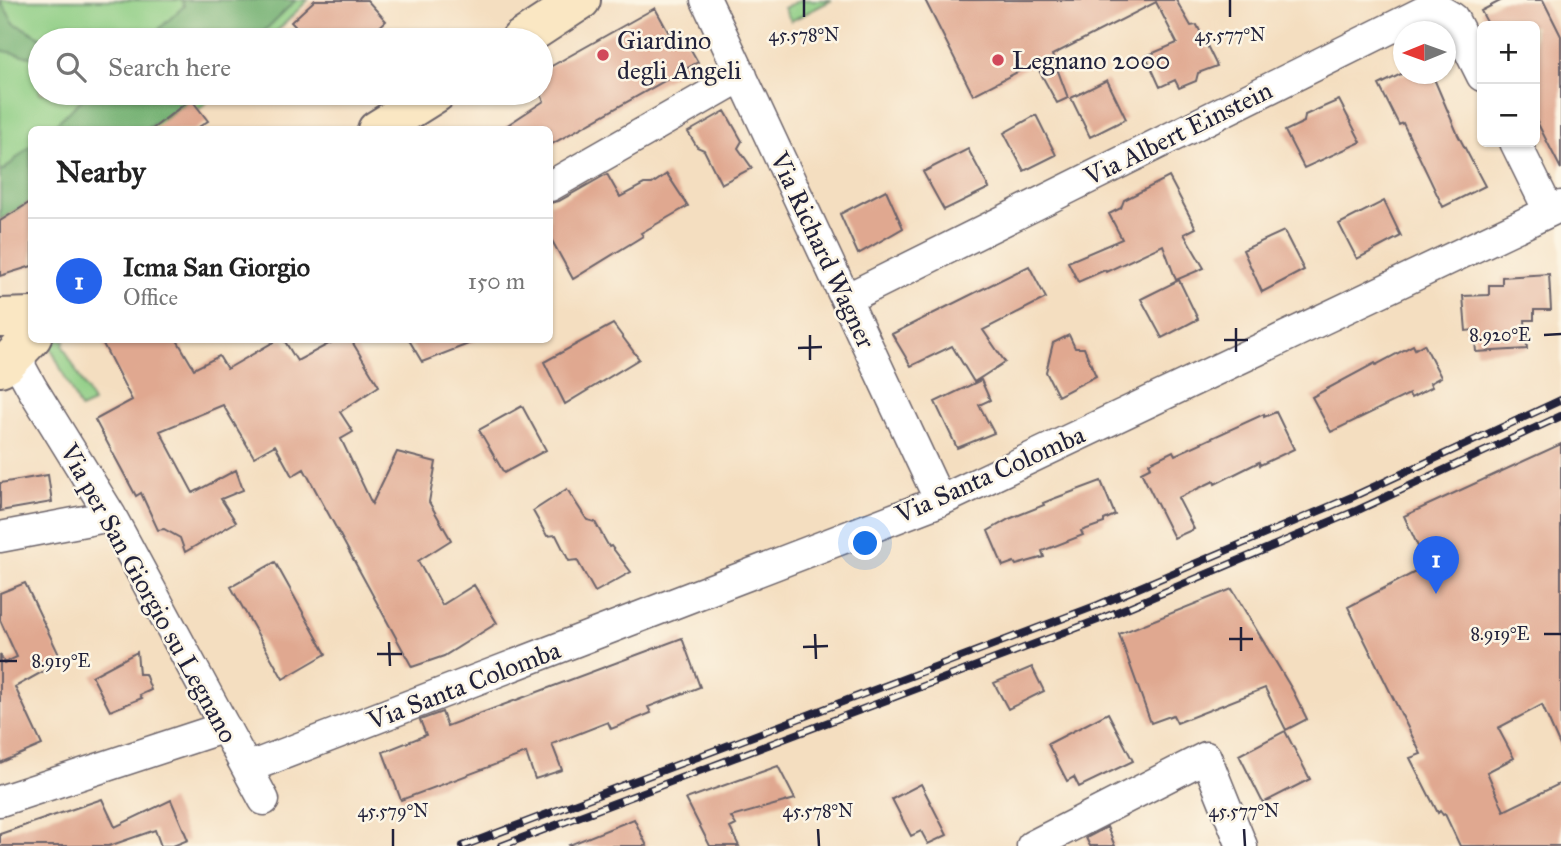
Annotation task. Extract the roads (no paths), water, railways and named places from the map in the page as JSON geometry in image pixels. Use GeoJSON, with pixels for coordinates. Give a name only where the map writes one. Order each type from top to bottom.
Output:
{"type":"FeatureCollection","features":[{"type":"Feature","properties":{"kind":"street"},"geometry":{"type":"LineString","coordinates":[[538,28],[581,0]]}},
{"type":"Feature","properties":{"kind":"street","name":"Via Richard Wagner"},"geometry":{"type":"LineString","coordinates":[[706,0],[940,500]]}},
{"type":"Feature","properties":{"kind":"street","name":"Via Albert Einstein"},"geometry":{"type":"LineString","coordinates":[[846,299],[1429,9],[1441,10],[1453,18],[1477,66]]}},
{"type":"Feature","properties":{"kind":"street"},"geometry":{"type":"LineString","coordinates":[[553,184],[742,76]]}},
{"type":"Feature","properties":{"kind":"street"},"geometry":{"type":"LineString","coordinates":[[383,126],[417,105]]}},
{"type":"Feature","properties":{"kind":"street"},"geometry":{"type":"LineString","coordinates":[[1518,147],[1555,209]]}},
{"type":"Feature","properties":{"kind":"street","name":"Via Santa Colomba"},"geometry":{"type":"LineString","coordinates":[[247,768],[940,500],[1555,209]]}},
{"type":"Feature","properties":{"kind":"street","name":"Via per San Giorgio su Legnano"},"geometry":{"type":"LineString","coordinates":[[13,339],[21,368],[111,516],[264,800]]}},
{"type":"Feature","properties":{"kind":"street"},"geometry":{"type":"LineString","coordinates":[[0,537],[111,516]]}},
{"type":"Feature","properties":{"kind":"street"},"geometry":{"type":"LineString","coordinates":[[0,801],[225,727]]}},
{"type":"Feature","properties":{"kind":"street"},"geometry":{"type":"LineString","coordinates":[[1032,846],[1206,757],[1242,846]]}},
{"type":"Feature","properties":{"kind":"railway"},"geometry":{"type":"LineString","coordinates":[[463,846],[1098,605],[1352,497],[1561,400]]}},
{"type":"Feature","properties":{"kind":"railway"},"geometry":{"type":"LineString","coordinates":[[501,846],[1103,618],[1358,510],[1561,416]]}},
{"type":"Feature","properties":{"kind":"place","name":"Giardino degli Angeli"},"geometry":{"type":"Point","coordinates":[603,55]}},
{"type":"Feature","properties":{"kind":"place","name":"Legnano 2000"},"geometry":{"type":"Point","coordinates":[998,60]}},
{"type":"Feature","properties":{"kind":"place","name":"Icma San Giorgio"},"geometry":{"type":"Point","coordinates":[1436,594]}}]}
